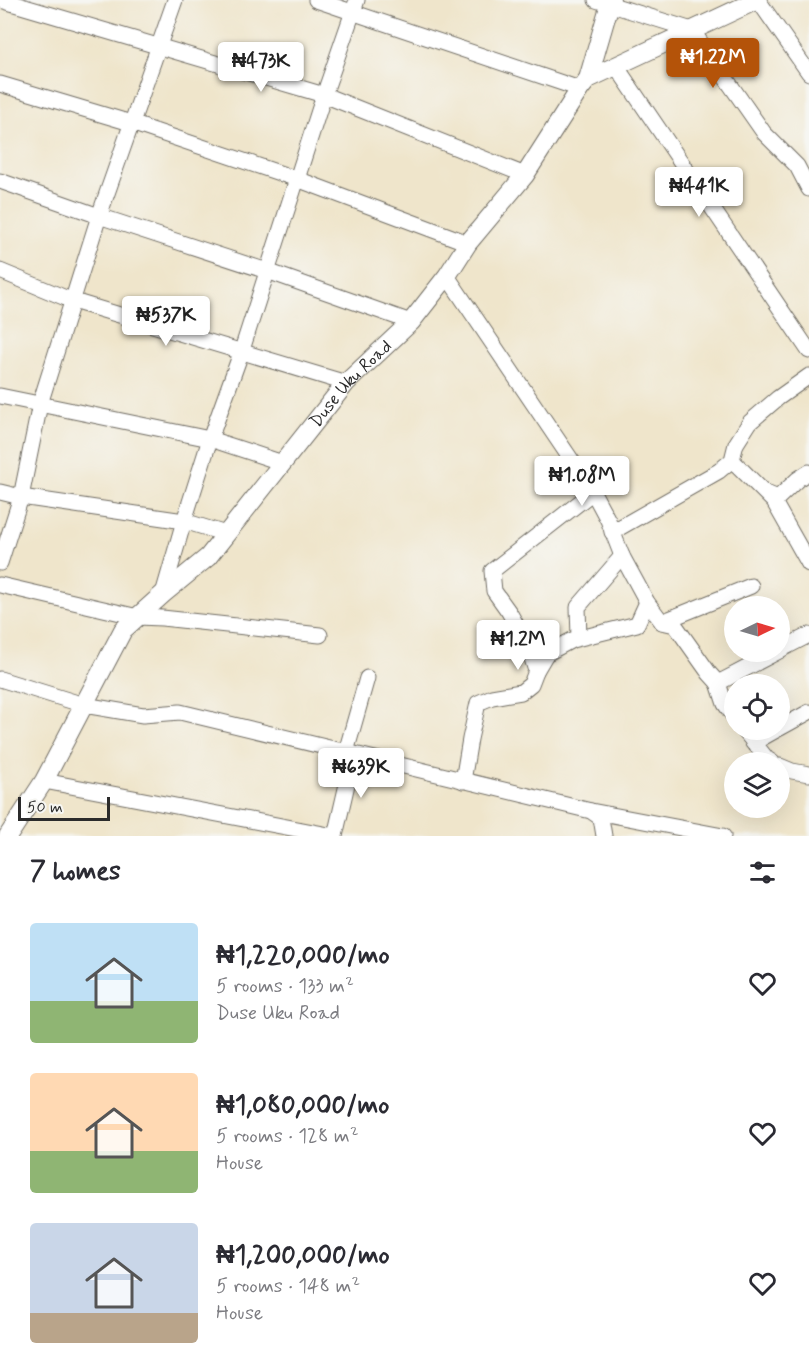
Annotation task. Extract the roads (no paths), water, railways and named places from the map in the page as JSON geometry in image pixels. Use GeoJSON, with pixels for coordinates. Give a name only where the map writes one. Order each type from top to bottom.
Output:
{"type":"FeatureCollection","features":[{"type":"Feature","properties":{"kind":"street"},"geometry":{"type":"LineString","coordinates":[[2,0],[324,95],[525,175]]}},
{"type":"Feature","properties":{"kind":"street"},"geometry":{"type":"LineString","coordinates":[[0,563],[21,497],[40,404],[72,301],[99,216],[175,0]]}},
{"type":"Feature","properties":{"kind":"street"},"geometry":{"type":"LineString","coordinates":[[316,0],[355,6],[584,84],[616,66],[757,0],[809,73]]}},
{"type":"Feature","properties":{"kind":"street"},"geometry":{"type":"LineString","coordinates":[[606,2],[692,30],[764,133],[803,161],[809,189]]}},
{"type":"Feature","properties":{"kind":"street","name":"Duse Uku Road"},"geometry":{"type":"LineString","coordinates":[[8,836],[44,781],[123,630],[208,556],[346,383],[411,322],[447,276],[468,243],[525,175],[584,84],[606,2]]}},
{"type":"Feature","properties":{"kind":"street"},"geometry":{"type":"LineString","coordinates":[[162,594],[210,439],[242,352],[324,95],[355,6]]}},
{"type":"Feature","properties":{"kind":"street"},"geometry":{"type":"LineString","coordinates":[[616,66],[809,351]]}},
{"type":"Feature","properties":{"kind":"street"},"geometry":{"type":"LineString","coordinates":[[0,84],[132,123],[297,179],[468,243]]}},
{"type":"Feature","properties":{"kind":"street"},"geometry":{"type":"LineString","coordinates":[[0,181],[411,322]]}},
{"type":"Feature","properties":{"kind":"street"},"geometry":{"type":"LineString","coordinates":[[0,271],[72,301],[346,383]]}},
{"type":"Feature","properties":{"kind":"street"},"geometry":{"type":"LineString","coordinates":[[447,276],[592,492],[647,602],[662,622],[675,625],[718,683],[724,701]]}},
{"type":"Feature","properties":{"kind":"street"},"geometry":{"type":"LineString","coordinates":[[612,532],[719,471],[732,460],[736,444],[750,422],[809,376]]}},
{"type":"Feature","properties":{"kind":"street"},"geometry":{"type":"LineString","coordinates":[[0,396],[210,439],[283,463]]}},
{"type":"Feature","properties":{"kind":"street"},"geometry":{"type":"LineString","coordinates":[[732,460],[774,502],[809,564]]}},
{"type":"Feature","properties":{"kind":"street"},"geometry":{"type":"LineString","coordinates":[[763,491],[778,498],[809,472]]}},
{"type":"Feature","properties":{"kind":"street"},"geometry":{"type":"LineString","coordinates":[[0,492],[184,521],[226,534]]}},
{"type":"Feature","properties":{"kind":"street"},"geometry":{"type":"LineString","coordinates":[[536,671],[528,646],[494,591],[492,572],[592,492]]}},
{"type":"Feature","properties":{"kind":"street"},"geometry":{"type":"LineString","coordinates":[[579,637],[578,607],[622,556]]}},
{"type":"Feature","properties":{"kind":"street"},"geometry":{"type":"LineString","coordinates":[[0,585],[138,617],[320,635]]}},
{"type":"Feature","properties":{"kind":"street"},"geometry":{"type":"LineString","coordinates":[[662,622],[751,586]]}},
{"type":"Feature","properties":{"kind":"street"},"geometry":{"type":"LineString","coordinates":[[463,781],[478,703],[492,697],[521,692],[531,684],[546,654],[579,637],[637,624],[647,602]]}},
{"type":"Feature","properties":{"kind":"street"},"geometry":{"type":"LineString","coordinates":[[790,645],[809,635]]}},
{"type":"Feature","properties":{"kind":"street"},"geometry":{"type":"LineString","coordinates":[[718,683],[758,662]]}},
{"type":"Feature","properties":{"kind":"street"},"geometry":{"type":"LineString","coordinates":[[44,781],[335,836],[367,678]]}},
{"type":"Feature","properties":{"kind":"street"},"geometry":{"type":"LineString","coordinates":[[0,679],[84,705],[143,715],[180,712],[591,812],[723,836]]}},
{"type":"Feature","properties":{"kind":"street"},"geometry":{"type":"LineString","coordinates":[[790,722],[809,711]]}},
{"type":"Feature","properties":{"kind":"street"},"geometry":{"type":"LineString","coordinates":[[757,740],[753,742],[761,752]]}},
{"type":"Feature","properties":{"kind":"street"},"geometry":{"type":"LineString","coordinates":[[790,770],[809,774]]}},
{"type":"Feature","properties":{"kind":"street"},"geometry":{"type":"LineString","coordinates":[[591,812],[601,818],[604,836]]}}]}
